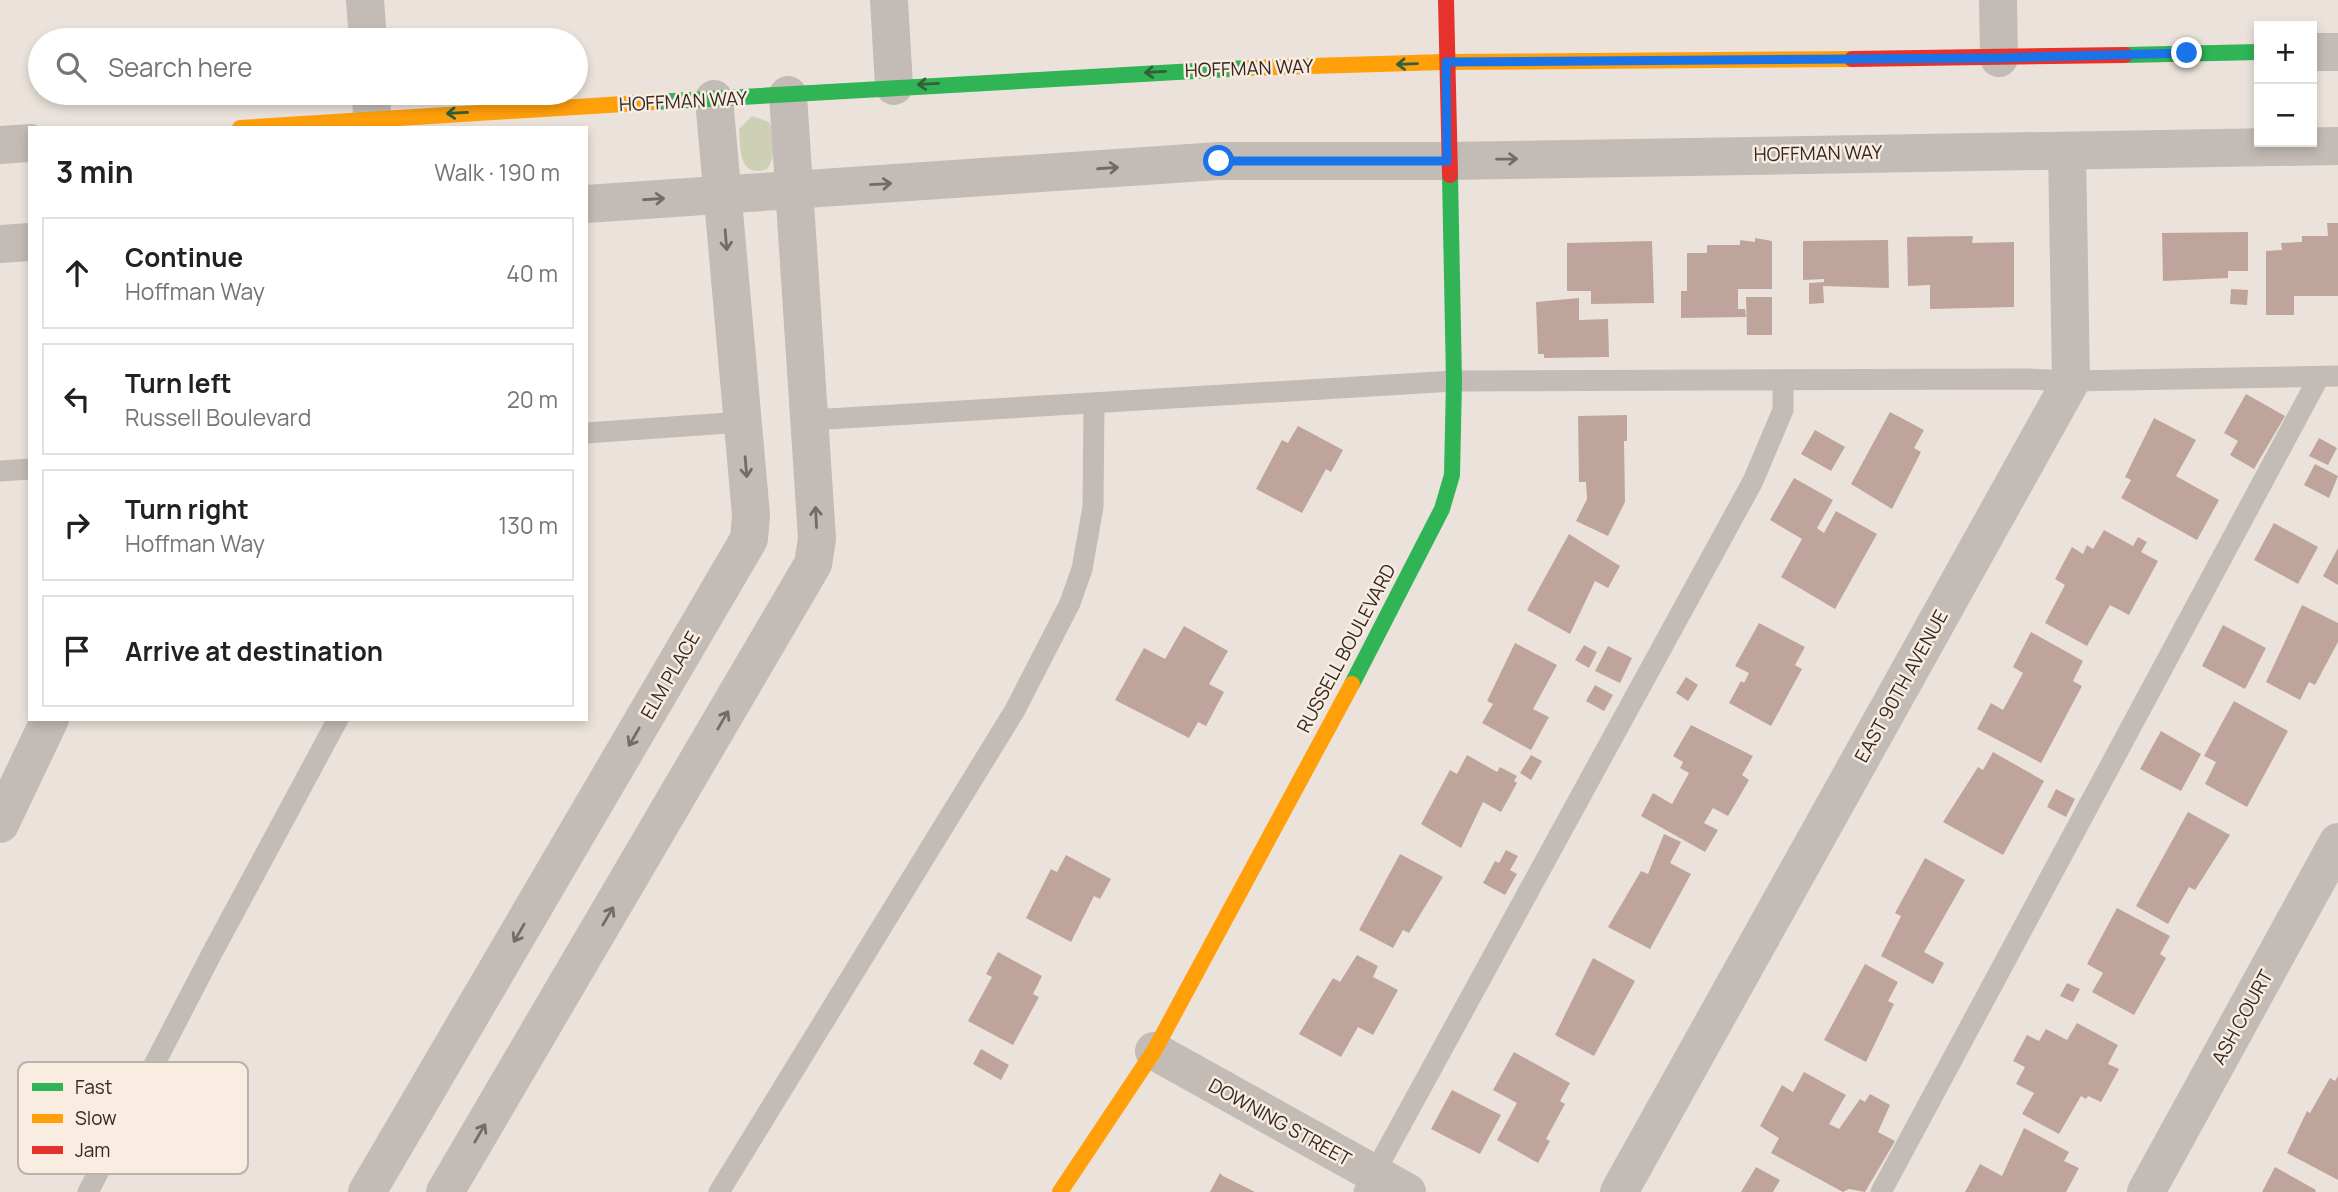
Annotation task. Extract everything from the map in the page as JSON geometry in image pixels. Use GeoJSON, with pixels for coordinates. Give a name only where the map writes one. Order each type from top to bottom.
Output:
{"type":"FeatureCollection","features":[{"type":"Feature","properties":{"kind":"street"},"geometry":{"type":"LineString","coordinates":[[365,0],[367,28]]}},
{"type":"Feature","properties":{"kind":"street"},"geometry":{"type":"LineString","coordinates":[[889,0],[894,86]]}},
{"type":"Feature","properties":{"kind":"street","name":"RUSSELL BOULEVARD"},"geometry":{"type":"LineString","coordinates":[[1060,1192],[1154,1051],[1353,681],[1442,509],[1452,475],[1454,381],[1447,161],[1446,0]]}},
{"type":"Feature","properties":{"kind":"street"},"geometry":{"type":"LineString","coordinates":[[1998,0],[1999,58]]}},
{"type":"Feature","properties":{"kind":"street","name":"HOFFMAN WAY"},"geometry":{"type":"LineString","coordinates":[[588,102],[714,99],[1184,70],[1446,62],[1999,58],[2254,52]]}},
{"type":"Feature","properties":{"kind":"street"},"geometry":{"type":"LineString","coordinates":[[2317,52],[2338,52]]}},
{"type":"Feature","properties":{"kind":"street"},"geometry":{"type":"LineString","coordinates":[[446,1192],[813,564],[817,539],[811,420],[788,95]]}},
{"type":"Feature","properties":{"kind":"street","name":"ELM PLACE"},"geometry":{"type":"LineString","coordinates":[[367,1192],[749,539],[751,515],[714,99]]}},
{"type":"Feature","properties":{"kind":"street","name":"HOFFMAN WAY"},"geometry":{"type":"LineString","coordinates":[[252,126],[372,106],[421,105]]}},
{"type":"Feature","properties":{"kind":"street"},"geometry":{"type":"LineString","coordinates":[[0,145],[28,143]]}},
{"type":"Feature","properties":{"kind":"street","name":"HOFFMAN WAY"},"geometry":{"type":"LineString","coordinates":[[588,204],[1219,161],[1447,161],[2338,146]]}},
{"type":"Feature","properties":{"kind":"street"},"geometry":{"type":"LineString","coordinates":[[2067,151],[2071,381]]}},
{"type":"Feature","properties":{"kind":"street"},"geometry":{"type":"LineString","coordinates":[[0,244],[28,242]]}},
{"type":"Feature","properties":{"kind":"street","name":"EAST 90TH AVENUE"},"geometry":{"type":"LineString","coordinates":[[1619,1192],[2071,381]]}},
{"type":"Feature","properties":{"kind":"street"},"geometry":{"type":"LineString","coordinates":[[0,824],[49,721]]}},
{"type":"Feature","properties":{"kind":"street","name":"ASH COURT"},"geometry":{"type":"LineString","coordinates":[[2146,1192],[2338,842]]}},
{"type":"Feature","properties":{"kind":"street","name":"DOWNING STREET"},"geometry":{"type":"LineString","coordinates":[[1154,1051],[1382,1186]]}},
{"type":"Feature","properties":{"kind":"lane"},"geometry":{"type":"LineString","coordinates":[[811,420],[1454,381],[2071,381],[2329,377],[1881,1192]]}},
{"type":"Feature","properties":{"kind":"lane"},"geometry":{"type":"LineString","coordinates":[[1382,1186],[1754,481],[1783,410],[1783,381]]}},
{"type":"Feature","properties":{"kind":"lane"},"geometry":{"type":"LineString","coordinates":[[719,1192],[1015,710],[1070,603],[1082,569],[1093,507],[1094,404]]}},
{"type":"Feature","properties":{"kind":"lane"},"geometry":{"type":"LineString","coordinates":[[588,433],[742,422]]}},
{"type":"Feature","properties":{"kind":"lane"},"geometry":{"type":"LineString","coordinates":[[0,471],[28,469]]}},
{"type":"Feature","properties":{"kind":"lane"},"geometry":{"type":"LineString","coordinates":[[155,1062],[337,721]]}},
{"type":"Feature","properties":{"kind":"lane"},"geometry":{"type":"LineString","coordinates":[[88,1192],[97,1174]]}},
{"type":"Feature","properties":{"kind":"green space"},"geometry":{"type":"Polygon","coordinates":[[[752,116],[769,122],[774,139],[770,164],[767,169],[758,171],[746,166],[740,145],[739,129],[752,116]]]}},
{"type":"Feature","properties":{"kind":"building"},"geometry":{"type":"Polygon","coordinates":[[[2327,223],[2338,223],[2338,296],[2294,296],[2294,315],[2266,315],[2266,251],[2282,250],[2281,243],[2302,242],[2302,236],[2328,236],[2327,223]]]}},
{"type":"Feature","properties":{"kind":"building"},"geometry":{"type":"Polygon","coordinates":[[[2248,232],[2248,271],[2228,271],[2228,278],[2163,281],[2162,233],[2248,232]]]}},
{"type":"Feature","properties":{"kind":"building"},"geometry":{"type":"Polygon","coordinates":[[[1973,236],[1972,243],[2014,242],[2014,307],[1930,309],[1930,285],[1908,286],[1907,237],[1973,236]]]}},
{"type":"Feature","properties":{"kind":"building"},"geometry":{"type":"Polygon","coordinates":[[[1755,238],[1772,241],[1772,289],[1738,289],[1738,309],[1745,309],[1746,317],[1681,318],[1681,291],[1687,291],[1687,253],[1707,253],[1707,245],[1740,245],[1740,240],[1755,242],[1755,238]]]}},
{"type":"Feature","properties":{"kind":"building"},"geometry":{"type":"Polygon","coordinates":[[[1888,240],[1889,288],[1823,286],[1824,303],[1809,304],[1809,283],[1824,282],[1824,279],[1803,280],[1803,241],[1888,240]]]}},
{"type":"Feature","properties":{"kind":"building"},"geometry":{"type":"Polygon","coordinates":[[[1652,241],[1654,303],[1591,304],[1591,291],[1567,291],[1567,243],[1652,241]]]}},
{"type":"Feature","properties":{"kind":"building"},"geometry":{"type":"Polygon","coordinates":[[[2231,289],[2248,290],[2247,305],[2230,304],[2231,289]]]}},
{"type":"Feature","properties":{"kind":"building"},"geometry":{"type":"Polygon","coordinates":[[[1746,297],[1772,297],[1772,335],[1747,335],[1746,297]]]}},
{"type":"Feature","properties":{"kind":"building"},"geometry":{"type":"Polygon","coordinates":[[[1579,298],[1579,320],[1608,319],[1609,357],[1544,358],[1544,354],[1538,354],[1536,302],[1579,298]]]}},
{"type":"Feature","properties":{"kind":"building"},"geometry":{"type":"Polygon","coordinates":[[[2246,394],[2285,416],[2254,469],[2230,455],[2238,441],[2224,433],[2246,394]]]}},
{"type":"Feature","properties":{"kind":"building"},"geometry":{"type":"Polygon","coordinates":[[[1890,412],[1924,430],[1914,448],[1921,452],[1892,509],[1851,484],[1890,412]]]}},
{"type":"Feature","properties":{"kind":"building"},"geometry":{"type":"Polygon","coordinates":[[[1627,415],[1627,441],[1624,441],[1625,502],[1608,536],[1576,521],[1587,499],[1586,482],[1579,482],[1578,416],[1627,415]]]}},
{"type":"Feature","properties":{"kind":"building"},"geometry":{"type":"Polygon","coordinates":[[[2154,418],[2196,440],[2176,476],[2219,500],[2197,540],[2121,498],[2131,480],[2125,477],[2154,418]]]}},
{"type":"Feature","properties":{"kind":"building"},"geometry":{"type":"Polygon","coordinates":[[[1298,426],[1343,450],[1331,472],[1326,469],[1302,513],[1256,489],[1282,440],[1288,443],[1298,426]]]}},
{"type":"Feature","properties":{"kind":"building"},"geometry":{"type":"Polygon","coordinates":[[[1815,430],[1845,447],[1831,471],[1801,454],[1815,430]]]}},
{"type":"Feature","properties":{"kind":"building"},"geometry":{"type":"Polygon","coordinates":[[[2319,438],[2337,448],[2328,465],[2309,456],[2319,438]]]}},
{"type":"Feature","properties":{"kind":"building"},"geometry":{"type":"Polygon","coordinates":[[[2315,464],[2338,476],[2329,498],[2304,485],[2315,464]]]}},
{"type":"Feature","properties":{"kind":"building"},"geometry":{"type":"Polygon","coordinates":[[[1794,478],[1833,500],[1817,528],[1824,533],[1836,511],[1877,534],[1835,609],[1781,577],[1802,539],[1770,520],[1794,478]]]}},
{"type":"Feature","properties":{"kind":"building"},"geometry":{"type":"Polygon","coordinates":[[[2274,523],[2318,547],[2298,584],[2254,560],[2274,523]]]}},
{"type":"Feature","properties":{"kind":"building"},"geometry":{"type":"Polygon","coordinates":[[[2104,530],[2133,546],[2138,537],[2147,542],[2141,552],[2158,561],[2129,615],[2110,605],[2087,646],[2045,623],[2065,585],[2055,579],[2072,547],[2083,554],[2087,545],[2093,549],[2104,530]]]}},
{"type":"Feature","properties":{"kind":"building"},"geometry":{"type":"Polygon","coordinates":[[[1569,534],[1620,566],[1608,588],[1595,581],[1570,634],[1527,610],[1569,534]]]}},
{"type":"Feature","properties":{"kind":"building"},"geometry":{"type":"Polygon","coordinates":[[[2338,548],[2338,585],[2323,576],[2338,548]]]}},
{"type":"Feature","properties":{"kind":"building"},"geometry":{"type":"Polygon","coordinates":[[[2302,605],[2338,623],[2338,642],[2315,685],[2309,682],[2300,700],[2266,682],[2302,605]]]}},
{"type":"Feature","properties":{"kind":"building"},"geometry":{"type":"Polygon","coordinates":[[[1759,623],[1805,647],[1795,665],[1802,669],[1771,726],[1729,703],[1741,681],[1744,683],[1749,673],[1735,666],[1759,623]]]}},
{"type":"Feature","properties":{"kind":"building"},"geometry":{"type":"Polygon","coordinates":[[[2223,625],[2266,648],[2245,689],[2202,666],[2223,625]]]}},
{"type":"Feature","properties":{"kind":"building"},"geometry":{"type":"Polygon","coordinates":[[[1184,626],[1228,651],[1209,684],[1224,692],[1206,726],[1198,722],[1189,738],[1115,700],[1144,648],[1165,659],[1184,626]]]}},
{"type":"Feature","properties":{"kind":"building"},"geometry":{"type":"Polygon","coordinates":[[[2031,632],[2083,661],[2073,681],[2082,686],[2041,763],[1977,729],[1991,703],[2003,710],[2023,673],[2013,667],[2031,632]]]}},
{"type":"Feature","properties":{"kind":"building"},"geometry":{"type":"Polygon","coordinates":[[[1515,643],[1557,665],[1533,709],[1549,717],[1531,750],[1482,723],[1493,704],[1487,701],[1515,643]]]}},
{"type":"Feature","properties":{"kind":"building"},"geometry":{"type":"Polygon","coordinates":[[[1584,645],[1597,652],[1589,668],[1575,660],[1584,645]]]}},
{"type":"Feature","properties":{"kind":"building"},"geometry":{"type":"Polygon","coordinates":[[[1608,646],[1632,658],[1620,683],[1595,671],[1608,646]]]}},
{"type":"Feature","properties":{"kind":"building"},"geometry":{"type":"Polygon","coordinates":[[[1686,677],[1698,685],[1688,701],[1676,693],[1686,677]]]}},
{"type":"Feature","properties":{"kind":"building"},"geometry":{"type":"Polygon","coordinates":[[[1595,685],[1613,695],[1604,711],[1586,701],[1595,685]]]}},
{"type":"Feature","properties":{"kind":"building"},"geometry":{"type":"Polygon","coordinates":[[[2234,701],[2288,731],[2247,807],[2205,784],[2216,762],[2204,756],[2234,701]]]}},
{"type":"Feature","properties":{"kind":"building"},"geometry":{"type":"Polygon","coordinates":[[[1691,725],[1753,756],[1742,775],[1749,780],[1728,816],[1713,808],[1704,823],[1718,830],[1705,852],[1641,816],[1653,793],[1672,804],[1689,773],[1680,768],[1683,762],[1673,756],[1691,725]]]}},
{"type":"Feature","properties":{"kind":"building"},"geometry":{"type":"Polygon","coordinates":[[[2161,731],[2201,754],[2181,791],[2140,769],[2161,731]]]}},
{"type":"Feature","properties":{"kind":"building"},"geometry":{"type":"Polygon","coordinates":[[[1993,752],[2044,781],[2003,855],[1943,822],[1978,767],[1983,770],[1993,752]]]}},
{"type":"Feature","properties":{"kind":"building"},"geometry":{"type":"Polygon","coordinates":[[[1467,755],[1497,772],[1500,767],[1517,776],[1514,781],[1517,783],[1501,812],[1483,802],[1461,848],[1421,824],[1450,770],[1457,774],[1467,755]]]}},
{"type":"Feature","properties":{"kind":"building"},"geometry":{"type":"Polygon","coordinates":[[[1531,755],[1542,761],[1531,780],[1520,773],[1531,755]]]}},
{"type":"Feature","properties":{"kind":"building"},"geometry":{"type":"Polygon","coordinates":[[[2056,789],[2075,799],[2066,817],[2047,807],[2056,789]]]}},
{"type":"Feature","properties":{"kind":"building"},"geometry":{"type":"Polygon","coordinates":[[[2188,812],[2230,835],[2195,890],[2189,887],[2168,924],[2136,906],[2188,812]]]}},
{"type":"Feature","properties":{"kind":"building"},"geometry":{"type":"Polygon","coordinates":[[[1664,834],[1681,842],[1670,863],[1691,874],[1650,949],[1608,927],[1641,871],[1648,874],[1664,834]]]}},
{"type":"Feature","properties":{"kind":"building"},"geometry":{"type":"Polygon","coordinates":[[[1506,850],[1518,856],[1510,870],[1517,874],[1505,895],[1483,883],[1495,861],[1499,863],[1506,850]]]}},
{"type":"Feature","properties":{"kind":"building"},"geometry":{"type":"Polygon","coordinates":[[[1400,854],[1443,877],[1409,933],[1403,930],[1393,948],[1359,930],[1400,854]]]}},
{"type":"Feature","properties":{"kind":"building"},"geometry":{"type":"Polygon","coordinates":[[[1066,855],[1111,879],[1100,899],[1094,896],[1071,942],[1026,918],[1051,869],[1057,872],[1066,855]]]}},
{"type":"Feature","properties":{"kind":"building"},"geometry":{"type":"Polygon","coordinates":[[[1925,858],[1965,880],[1924,952],[1944,963],[1933,984],[1881,956],[1901,916],[1895,913],[1925,858]]]}},
{"type":"Feature","properties":{"kind":"building"},"geometry":{"type":"Polygon","coordinates":[[[2117,908],[2170,936],[2160,954],[2166,958],[2134,1015],[2092,992],[2103,973],[2087,964],[2117,908]]]}},
{"type":"Feature","properties":{"kind":"building"},"geometry":{"type":"Polygon","coordinates":[[[998,952],[1042,976],[1033,994],[1039,997],[1013,1045],[968,1021],[992,977],[986,974],[998,952]]]}},
{"type":"Feature","properties":{"kind":"building"},"geometry":{"type":"Polygon","coordinates":[[[1357,955],[1378,966],[1373,977],[1398,990],[1373,1035],[1358,1027],[1341,1057],[1299,1034],[1333,978],[1340,982],[1357,955]]]}},
{"type":"Feature","properties":{"kind":"building"},"geometry":{"type":"Polygon","coordinates":[[[1593,958],[1635,981],[1594,1056],[1555,1035],[1593,958]]]}},
{"type":"Feature","properties":{"kind":"building"},"geometry":{"type":"Polygon","coordinates":[[[1865,964],[1898,982],[1888,1001],[1894,1004],[1866,1062],[1824,1040],[1865,964]]]}},
{"type":"Feature","properties":{"kind":"building"},"geometry":{"type":"Polygon","coordinates":[[[2067,983],[2080,989],[2073,1002],[2060,996],[2067,983]]]}},
{"type":"Feature","properties":{"kind":"building"},"geometry":{"type":"Polygon","coordinates":[[[2077,1023],[2118,1045],[2108,1064],[2119,1069],[2101,1102],[2081,1096],[2059,1134],[2022,1114],[2034,1093],[2016,1084],[2025,1067],[2013,1061],[2027,1035],[2039,1041],[2046,1029],[2067,1040],[2077,1023]]]}},
{"type":"Feature","properties":{"kind":"building"},"geometry":{"type":"Polygon","coordinates":[[[981,1049],[1009,1065],[1001,1080],[973,1064],[981,1049]]]}},
{"type":"Feature","properties":{"kind":"building"},"geometry":{"type":"Polygon","coordinates":[[[1514,1052],[1570,1083],[1560,1101],[1565,1104],[1546,1139],[1550,1141],[1538,1163],[1497,1140],[1517,1103],[1493,1090],[1514,1052]]]}},
{"type":"Feature","properties":{"kind":"building"},"geometry":{"type":"Polygon","coordinates":[[[1804,1072],[1846,1095],[1829,1124],[1839,1129],[1860,1099],[1865,1102],[1870,1094],[1890,1105],[1878,1132],[1895,1141],[1865,1192],[1849,1189],[1843,1192],[1771,1153],[1779,1138],[1760,1126],[1782,1085],[1793,1092],[1804,1072]]]}},
{"type":"Feature","properties":{"kind":"building"},"geometry":{"type":"Polygon","coordinates":[[[2338,1076],[2338,1180],[2287,1153],[2307,1111],[2310,1113],[2330,1078],[2335,1081],[2338,1076]]]}},
{"type":"Feature","properties":{"kind":"building"},"geometry":{"type":"Polygon","coordinates":[[[1452,1090],[1501,1115],[1480,1154],[1431,1129],[1452,1090]]]}},
{"type":"Feature","properties":{"kind":"building"},"geometry":{"type":"Polygon","coordinates":[[[2024,1128],[2069,1152],[2064,1161],[2079,1168],[2066,1192],[1965,1192],[1980,1164],[2002,1176],[2024,1128]]]}},
{"type":"Feature","properties":{"kind":"building"},"geometry":{"type":"Polygon","coordinates":[[[1756,1167],[1780,1180],[1773,1192],[1741,1192],[1756,1167]]]}},
{"type":"Feature","properties":{"kind":"building"},"geometry":{"type":"Polygon","coordinates":[[[2275,1167],[2316,1190],[2315,1192],[2262,1192],[2275,1167]]]}},
{"type":"Feature","properties":{"kind":"building"},"geometry":{"type":"Polygon","coordinates":[[[1220,1173],[1223,1176],[1255,1192],[1210,1192],[1220,1173]]]}},
{"type":"Feature","properties":{"kind":"traffic: fast"},"geometry":{"type":"LineString","coordinates":[[2125,55],[2254,52]]}},
{"type":"Feature","properties":{"kind":"traffic: fast"},"geometry":{"type":"LineString","coordinates":[[655,102],[1247,68]]}},
{"type":"Feature","properties":{"kind":"traffic: fast"},"geometry":{"type":"LineString","coordinates":[[1352,684],[1442,509],[1452,475],[1454,381],[1450,175]]}},
{"type":"Feature","properties":{"kind":"traffic: slow"},"geometry":{"type":"LineString","coordinates":[[1247,68],[1445,62],[1852,59]]}},
{"type":"Feature","properties":{"kind":"traffic: slow"},"geometry":{"type":"LineString","coordinates":[[272,126],[655,102]]}},
{"type":"Feature","properties":{"kind":"traffic: slow"},"geometry":{"type":"LineString","coordinates":[[1060,1192],[1154,1051],[1352,684]]}},
{"type":"Feature","properties":{"kind":"traffic: jam"},"geometry":{"type":"LineString","coordinates":[[1446,0],[1450,175]]}},
{"type":"Feature","properties":{"kind":"traffic: jam"},"geometry":{"type":"LineString","coordinates":[[1852,59],[2125,55]]}},
{"type":"Feature","properties":{"kind":"route"},"geometry":{"type":"LineString","coordinates":[[1219,161],[1447,161],[1446,62],[1999,58],[2187,53]]}}]}
